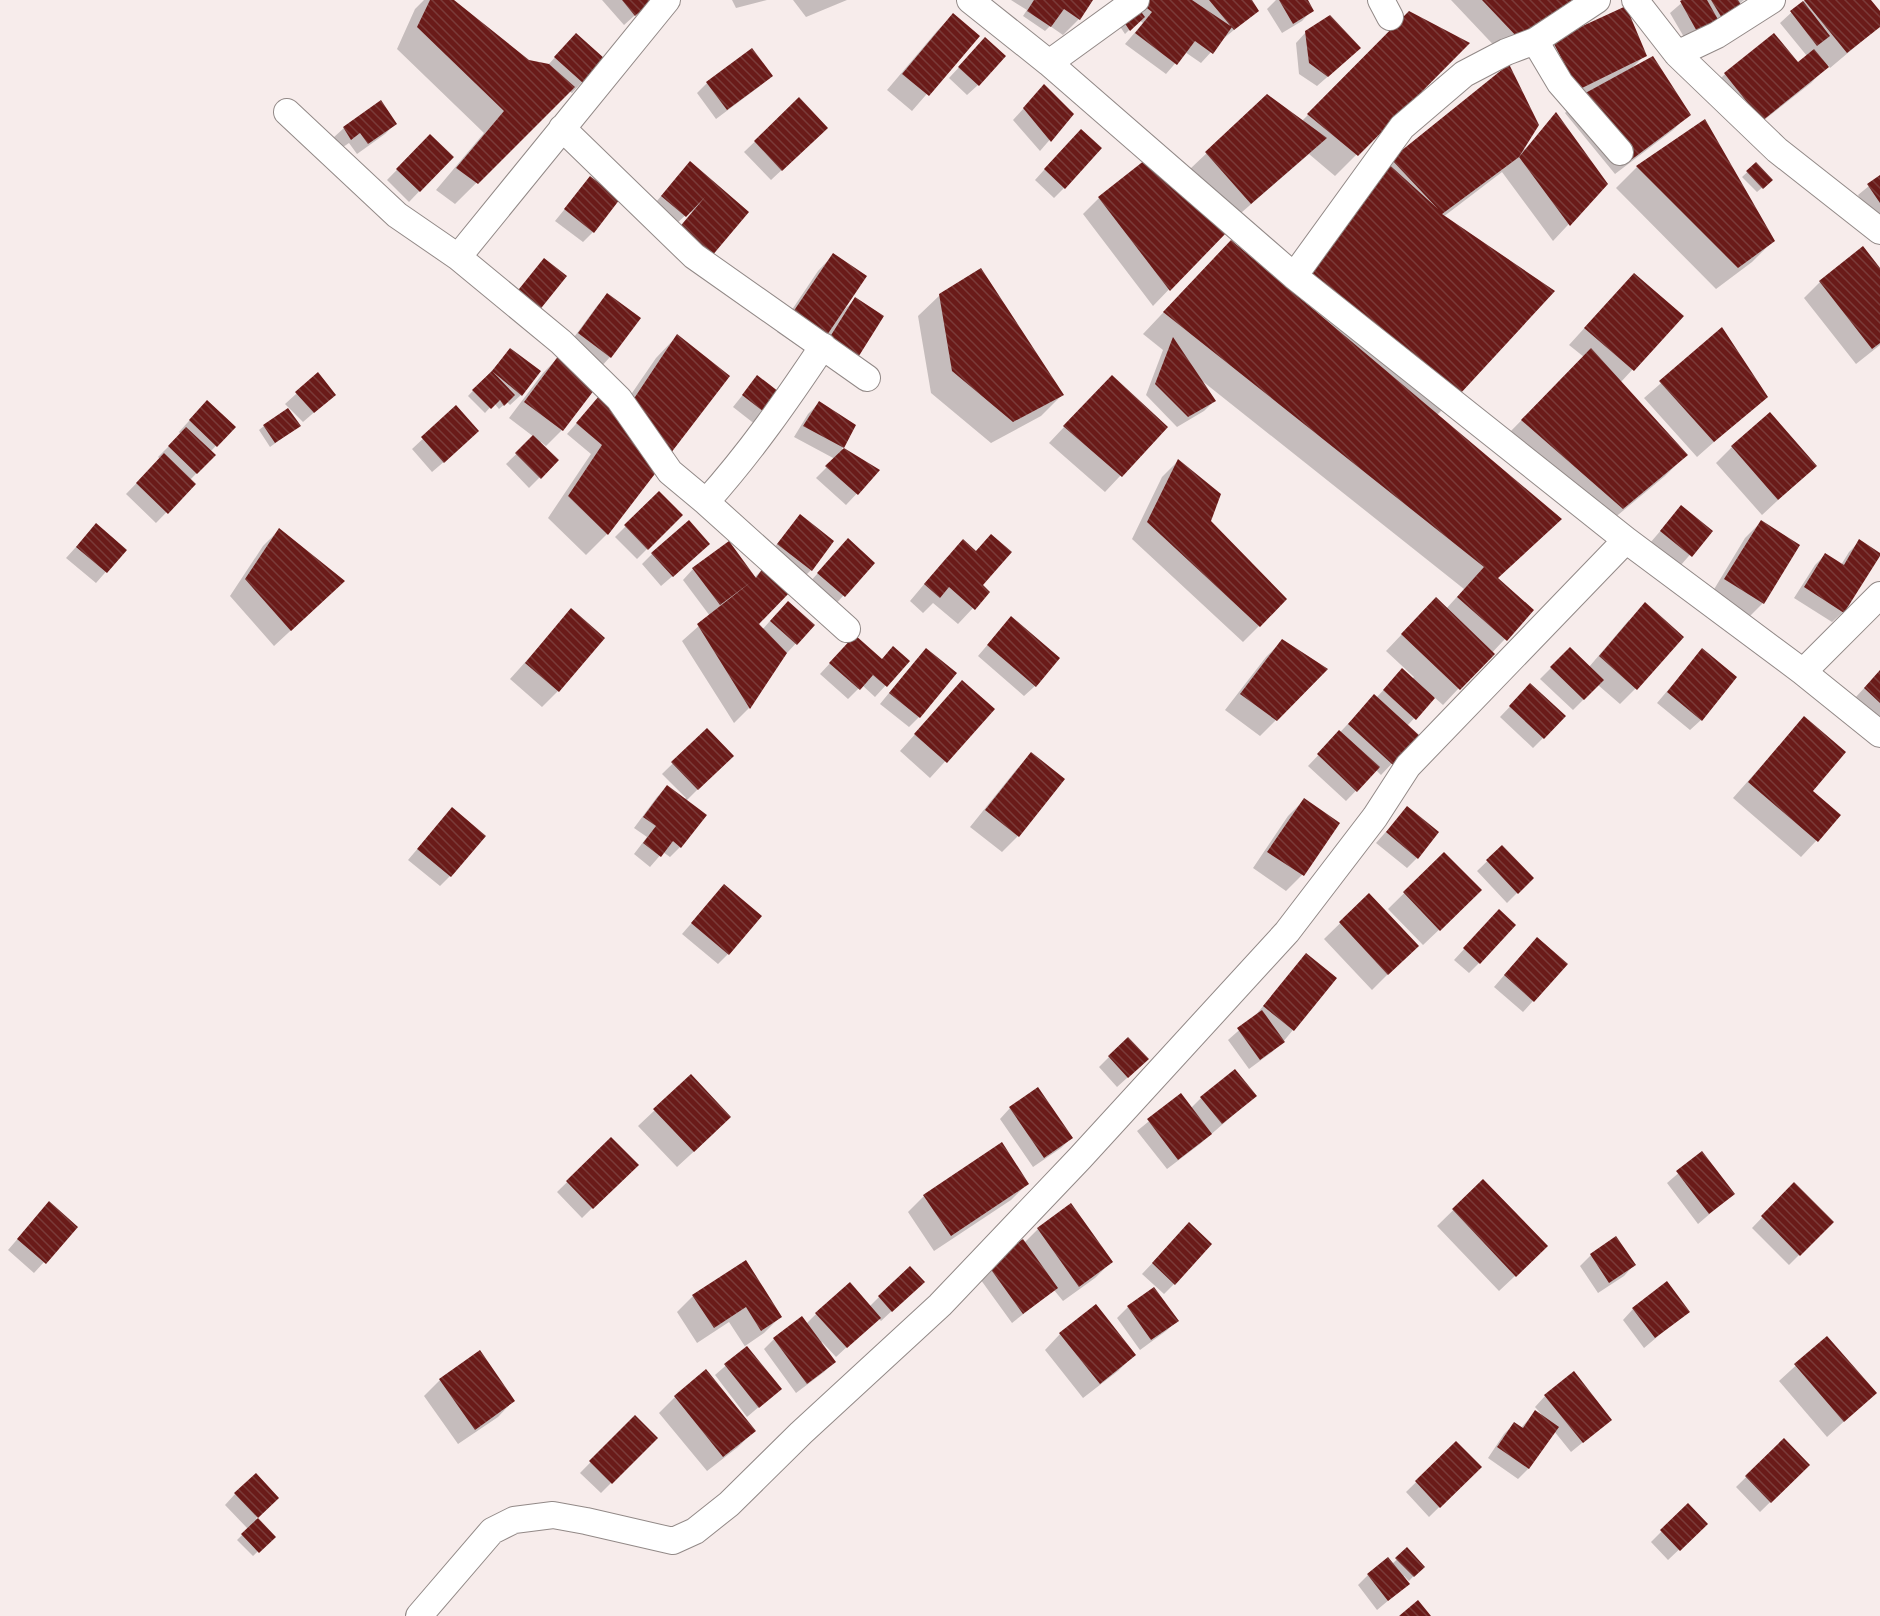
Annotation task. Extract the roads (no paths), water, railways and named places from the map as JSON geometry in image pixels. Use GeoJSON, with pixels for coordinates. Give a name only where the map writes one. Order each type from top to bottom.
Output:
{"type":"FeatureCollection","features":[{"type":"Feature","properties":{"kind":"street"},"geometry":{"type":"LineString","coordinates":[[458,257],[667,0]]}},
{"type":"Feature","properties":{"kind":"street"},"geometry":{"type":"LineString","coordinates":[[970,0],[1049,63],[1294,276],[1626,540],[1803,672],[1880,734]]}},
{"type":"Feature","properties":{"kind":"street"},"geometry":{"type":"LineString","coordinates":[[1049,63],[1136,0]]}},
{"type":"Feature","properties":{"kind":"street"},"geometry":{"type":"LineString","coordinates":[[1294,276],[1402,127],[1464,74],[1506,52],[1535,41],[1597,0]]}},
{"type":"Feature","properties":{"kind":"street"},"geometry":{"type":"LineString","coordinates":[[1635,0],[1677,54],[1777,150],[1880,231]]}},
{"type":"Feature","properties":{"kind":"street"},"geometry":{"type":"LineString","coordinates":[[1677,54],[1717,35],[1772,0]]}},
{"type":"Feature","properties":{"kind":"street"},"geometry":{"type":"LineString","coordinates":[[1535,41],[1560,83],[1620,152]]}},
{"type":"Feature","properties":{"kind":"street"},"geometry":{"type":"LineString","coordinates":[[287,112],[397,215],[458,257],[561,342],[619,399],[670,472],[847,629]]}},
{"type":"Feature","properties":{"kind":"street"},"geometry":{"type":"LineString","coordinates":[[562,129],[694,256],[867,378]]}},
{"type":"Feature","properties":{"kind":"street"},"geometry":{"type":"LineString","coordinates":[[706,502],[762,434],[823,346]]}},
{"type":"Feature","properties":{"kind":"street"},"geometry":{"type":"LineString","coordinates":[[419,1616],[492,1531],[514,1520],[553,1515],[673,1541],[695,1531],[729,1504],[801,1433],[940,1305],[1080,1158],[1287,932],[1375,817],[1408,766],[1626,540]]}},
{"type":"Feature","properties":{"kind":"street"},"geometry":{"type":"LineString","coordinates":[[1803,672],[1880,595]]}}]}
